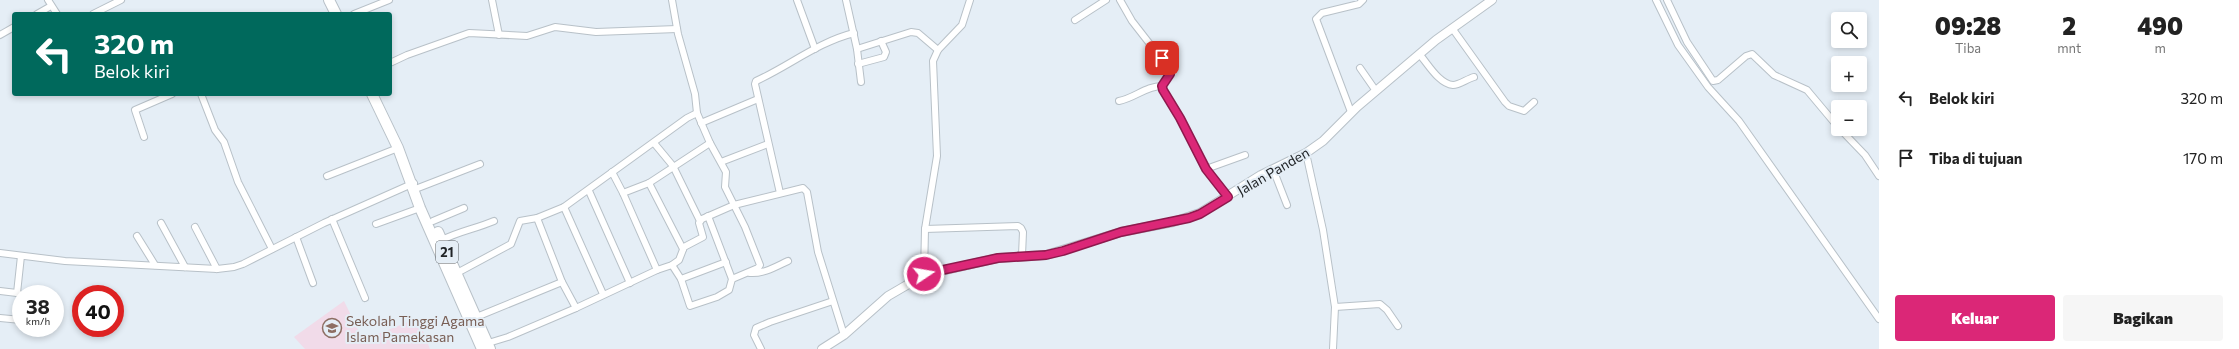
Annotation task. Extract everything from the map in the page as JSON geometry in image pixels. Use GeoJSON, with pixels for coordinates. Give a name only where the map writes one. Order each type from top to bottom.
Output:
{"type":"FeatureCollection","features":[{"type":"Feature","properties":{"kind":"highway"},"geometry":{"type":"LineString","coordinates":[[329,0],[335,12]]}},
{"type":"Feature","properties":{"kind":"highway","name":"21"},"geometry":{"type":"LineString","coordinates":[[373,96],[457,273],[472,319]]}},
{"type":"Feature","properties":{"kind":"highway","name":"21"},"geometry":{"type":"LineString","coordinates":[[415,185],[420,208],[485,346]]}},
{"type":"Feature","properties":{"kind":"street"},"geometry":{"type":"LineString","coordinates":[[97,12],[121,0]]}},
{"type":"Feature","properties":{"kind":"street"},"geometry":{"type":"LineString","coordinates":[[359,12],[389,0]]}},
{"type":"Feature","properties":{"kind":"street"},"geometry":{"type":"LineString","coordinates":[[492,0],[499,35]]}},
{"type":"Feature","properties":{"kind":"street"},"geometry":{"type":"LineString","coordinates":[[672,0],[677,28],[695,94],[697,113],[727,176],[724,184],[760,265],[759,268],[732,279]]}},
{"type":"Feature","properties":{"kind":"street"},"geometry":{"type":"LineString","coordinates":[[797,0],[815,49]]}},
{"type":"Feature","properties":{"kind":"street"},"geometry":{"type":"LineString","coordinates":[[846,0],[857,49],[861,82]]}},
{"type":"Feature","properties":{"kind":"street"},"geometry":{"type":"LineString","coordinates":[[924,274],[925,230],[937,165],[933,61],[938,50],[962,25],[970,0]]}},
{"type":"Feature","properties":{"kind":"street"},"geometry":{"type":"LineString","coordinates":[[1075,20],[1106,0]]}},
{"type":"Feature","properties":{"kind":"street"},"geometry":{"type":"LineString","coordinates":[[1120,0],[1132,21],[1167,66],[1170,75],[1162,86]]}},
{"type":"Feature","properties":{"kind":"street"},"geometry":{"type":"LineString","coordinates":[[1352,112],[1316,19],[1322,13],[1359,4],[1363,0]]}},
{"type":"Feature","properties":{"kind":"street","name":"Jalan Panden"},"geometry":{"type":"LineString","coordinates":[[822,349],[844,336],[888,296],[924,274],[998,258],[1022,255],[1052,254],[1121,232],[1189,218],[1200,214],[1274,169],[1306,153],[1323,141],[1376,90],[1452,28],[1492,0]]}},
{"type":"Feature","properties":{"kind":"street"},"geometry":{"type":"LineString","coordinates":[[1656,0],[1678,45],[1708,87],[1739,121],[1879,319]]}},
{"type":"Feature","properties":{"kind":"street"},"geometry":{"type":"LineString","coordinates":[[1667,0],[1687,42],[1713,81],[1718,80],[1746,56],[1752,54],[1774,75],[1807,90],[1831,118]]}},
{"type":"Feature","properties":{"kind":"street"},"geometry":{"type":"LineString","coordinates":[[39,12],[49,3],[56,12]]}},
{"type":"Feature","properties":{"kind":"street"},"geometry":{"type":"LineString","coordinates":[[392,63],[466,33],[532,36],[556,27],[596,32],[677,28]]}},
{"type":"Feature","properties":{"kind":"street"},"geometry":{"type":"LineString","coordinates":[[0,36],[12,28]]}},
{"type":"Feature","properties":{"kind":"street"},"geometry":{"type":"LineString","coordinates":[[1452,28],[1508,105],[1524,111],[1534,102]]}},
{"type":"Feature","properties":{"kind":"street"},"geometry":{"type":"LineString","coordinates":[[857,49],[915,32],[938,50]]}},
{"type":"Feature","properties":{"kind":"street"},"geometry":{"type":"LineString","coordinates":[[780,193],[758,99],[755,84],[756,81],[836,37],[854,33]]}},
{"type":"Feature","properties":{"kind":"street"},"geometry":{"type":"LineString","coordinates":[[858,64],[884,57],[886,52],[881,41]]}},
{"type":"Feature","properties":{"kind":"street"},"geometry":{"type":"LineString","coordinates":[[1420,54],[1442,80],[1448,84],[1454,85],[1474,76]]}},
{"type":"Feature","properties":{"kind":"street"},"geometry":{"type":"LineString","coordinates":[[1360,68],[1376,90]]}},
{"type":"Feature","properties":{"kind":"street"},"geometry":{"type":"LineString","coordinates":[[1119,101],[1135,97],[1152,86],[1162,86]]}},
{"type":"Feature","properties":{"kind":"street"},"geometry":{"type":"LineString","coordinates":[[1162,86],[1206,169],[1228,197]]}},
{"type":"Feature","properties":{"kind":"street"},"geometry":{"type":"LineString","coordinates":[[144,137],[135,110],[167,96]]}},
{"type":"Feature","properties":{"kind":"street"},"geometry":{"type":"LineString","coordinates":[[202,96],[215,130],[224,142],[238,182],[272,249]]}},
{"type":"Feature","properties":{"kind":"street"},"geometry":{"type":"LineString","coordinates":[[701,123],[758,99]]}},
{"type":"Feature","properties":{"kind":"street"},"geometry":{"type":"LineString","coordinates":[[457,273],[511,244],[520,221],[537,218],[564,207],[687,118],[697,113]]}},
{"type":"Feature","properties":{"kind":"street"},"geometry":{"type":"LineString","coordinates":[[1847,136],[1865,155],[1879,176]]}},
{"type":"Feature","properties":{"kind":"street"},"geometry":{"type":"LineString","coordinates":[[654,142],[673,166],[700,221],[704,237],[682,249]]}},
{"type":"Feature","properties":{"kind":"street"},"geometry":{"type":"LineString","coordinates":[[623,193],[649,183],[710,143]]}},
{"type":"Feature","properties":{"kind":"street"},"geometry":{"type":"LineString","coordinates":[[721,162],[768,144]]}},
{"type":"Feature","properties":{"kind":"street"},"geometry":{"type":"LineString","coordinates":[[327,176],[400,152]]}},
{"type":"Feature","properties":{"kind":"street"},"geometry":{"type":"LineString","coordinates":[[1306,153],[1323,230],[1335,307],[1333,349]]}},
{"type":"Feature","properties":{"kind":"street"},"geometry":{"type":"LineString","coordinates":[[1206,169],[1245,155]]}},
{"type":"Feature","properties":{"kind":"street"},"geometry":{"type":"LineString","coordinates":[[0,253],[65,261],[217,269],[234,267],[332,219],[415,185],[480,164]]}},
{"type":"Feature","properties":{"kind":"street"},"geometry":{"type":"LineString","coordinates":[[1274,169],[1287,206]]}},
{"type":"Feature","properties":{"kind":"street"},"geometry":{"type":"LineString","coordinates":[[612,172],[623,193],[656,270]]}},
{"type":"Feature","properties":{"kind":"street"},"geometry":{"type":"LineString","coordinates":[[485,346],[576,308],[656,270],[672,265],[680,258],[682,249],[649,183]]}},
{"type":"Feature","properties":{"kind":"street"},"geometry":{"type":"LineString","coordinates":[[700,221],[734,205],[801,188],[806,190],[818,252],[844,336]]}},
{"type":"Feature","properties":{"kind":"street"},"geometry":{"type":"LineString","coordinates":[[589,190],[630,283]]}},
{"type":"Feature","properties":{"kind":"street"},"geometry":{"type":"LineString","coordinates":[[564,207],[603,294]]}},
{"type":"Feature","properties":{"kind":"street"},"geometry":{"type":"LineString","coordinates":[[376,224],[420,208]]}},
{"type":"Feature","properties":{"kind":"street"},"geometry":{"type":"LineString","coordinates":[[433,221],[464,208]]}},
{"type":"Feature","properties":{"kind":"street"},"geometry":{"type":"LineString","coordinates":[[672,265],[681,279],[691,306],[728,292],[731,288],[732,279],[708,216]]}},
{"type":"Feature","properties":{"kind":"street"},"geometry":{"type":"LineString","coordinates":[[537,218],[562,282],[576,308]]}},
{"type":"Feature","properties":{"kind":"street"},"geometry":{"type":"LineString","coordinates":[[332,219],[365,298]]}},
{"type":"Feature","properties":{"kind":"street"},"geometry":{"type":"LineString","coordinates":[[442,240],[462,230],[471,231],[494,220]]}},
{"type":"Feature","properties":{"kind":"street"},"geometry":{"type":"LineString","coordinates":[[161,223],[185,267]]}},
{"type":"Feature","properties":{"kind":"street"},"geometry":{"type":"LineString","coordinates":[[925,230],[1018,226],[1022,228],[1023,232],[1022,255]]}},
{"type":"Feature","properties":{"kind":"street"},"geometry":{"type":"LineString","coordinates":[[196,227],[217,269]]}},
{"type":"Feature","properties":{"kind":"street"},"geometry":{"type":"LineString","coordinates":[[137,236],[155,265]]}},
{"type":"Feature","properties":{"kind":"street"},"geometry":{"type":"LineString","coordinates":[[296,237],[314,283]]}},
{"type":"Feature","properties":{"kind":"street"},"geometry":{"type":"LineString","coordinates":[[19,285],[21,256]]}},
{"type":"Feature","properties":{"kind":"street"},"geometry":{"type":"LineString","coordinates":[[748,273],[758,273],[788,261]]}},
{"type":"Feature","properties":{"kind":"street"},"geometry":{"type":"LineString","coordinates":[[681,279],[726,262]]}},
{"type":"Feature","properties":{"kind":"street"},"geometry":{"type":"LineString","coordinates":[[472,319],[562,282]]}},
{"type":"Feature","properties":{"kind":"street"},"geometry":{"type":"LineString","coordinates":[[0,291],[12,293]]}},
{"type":"Feature","properties":{"kind":"street"},"geometry":{"type":"LineString","coordinates":[[761,349],[754,335],[756,328],[833,301]]}},
{"type":"Feature","properties":{"kind":"street"},"geometry":{"type":"LineString","coordinates":[[1335,307],[1380,304],[1387,310],[1398,326]]}},
{"type":"Feature","properties":{"kind":"street"},"geometry":{"type":"LineString","coordinates":[[0,318],[12,319]]}},
{"type":"Feature","properties":{"kind":"shaded area","name":"Sekolah Tinggi Agama Islam Pamekasan"},"geometry":{"type":"Polygon","coordinates":[[[344,301],[363,340],[418,318],[430,349],[305,349],[294,337],[344,301]]]}},
{"type":"Feature","properties":{"kind":"place","name":"Sekolah Tinggi Agama Islam Pamekasan"},"geometry":{"type":"Point","coordinates":[332,328]}},
{"type":"Feature","properties":{"kind":"route"},"geometry":{"type":"LineString","coordinates":[[924,274],[998,258],[1022,255],[1046,255],[1063,251],[1121,232],[1189,218],[1200,214],[1228,197],[1206,169],[1180,118],[1162,89],[1162,86],[1170,74],[1162,58]]}}]}
